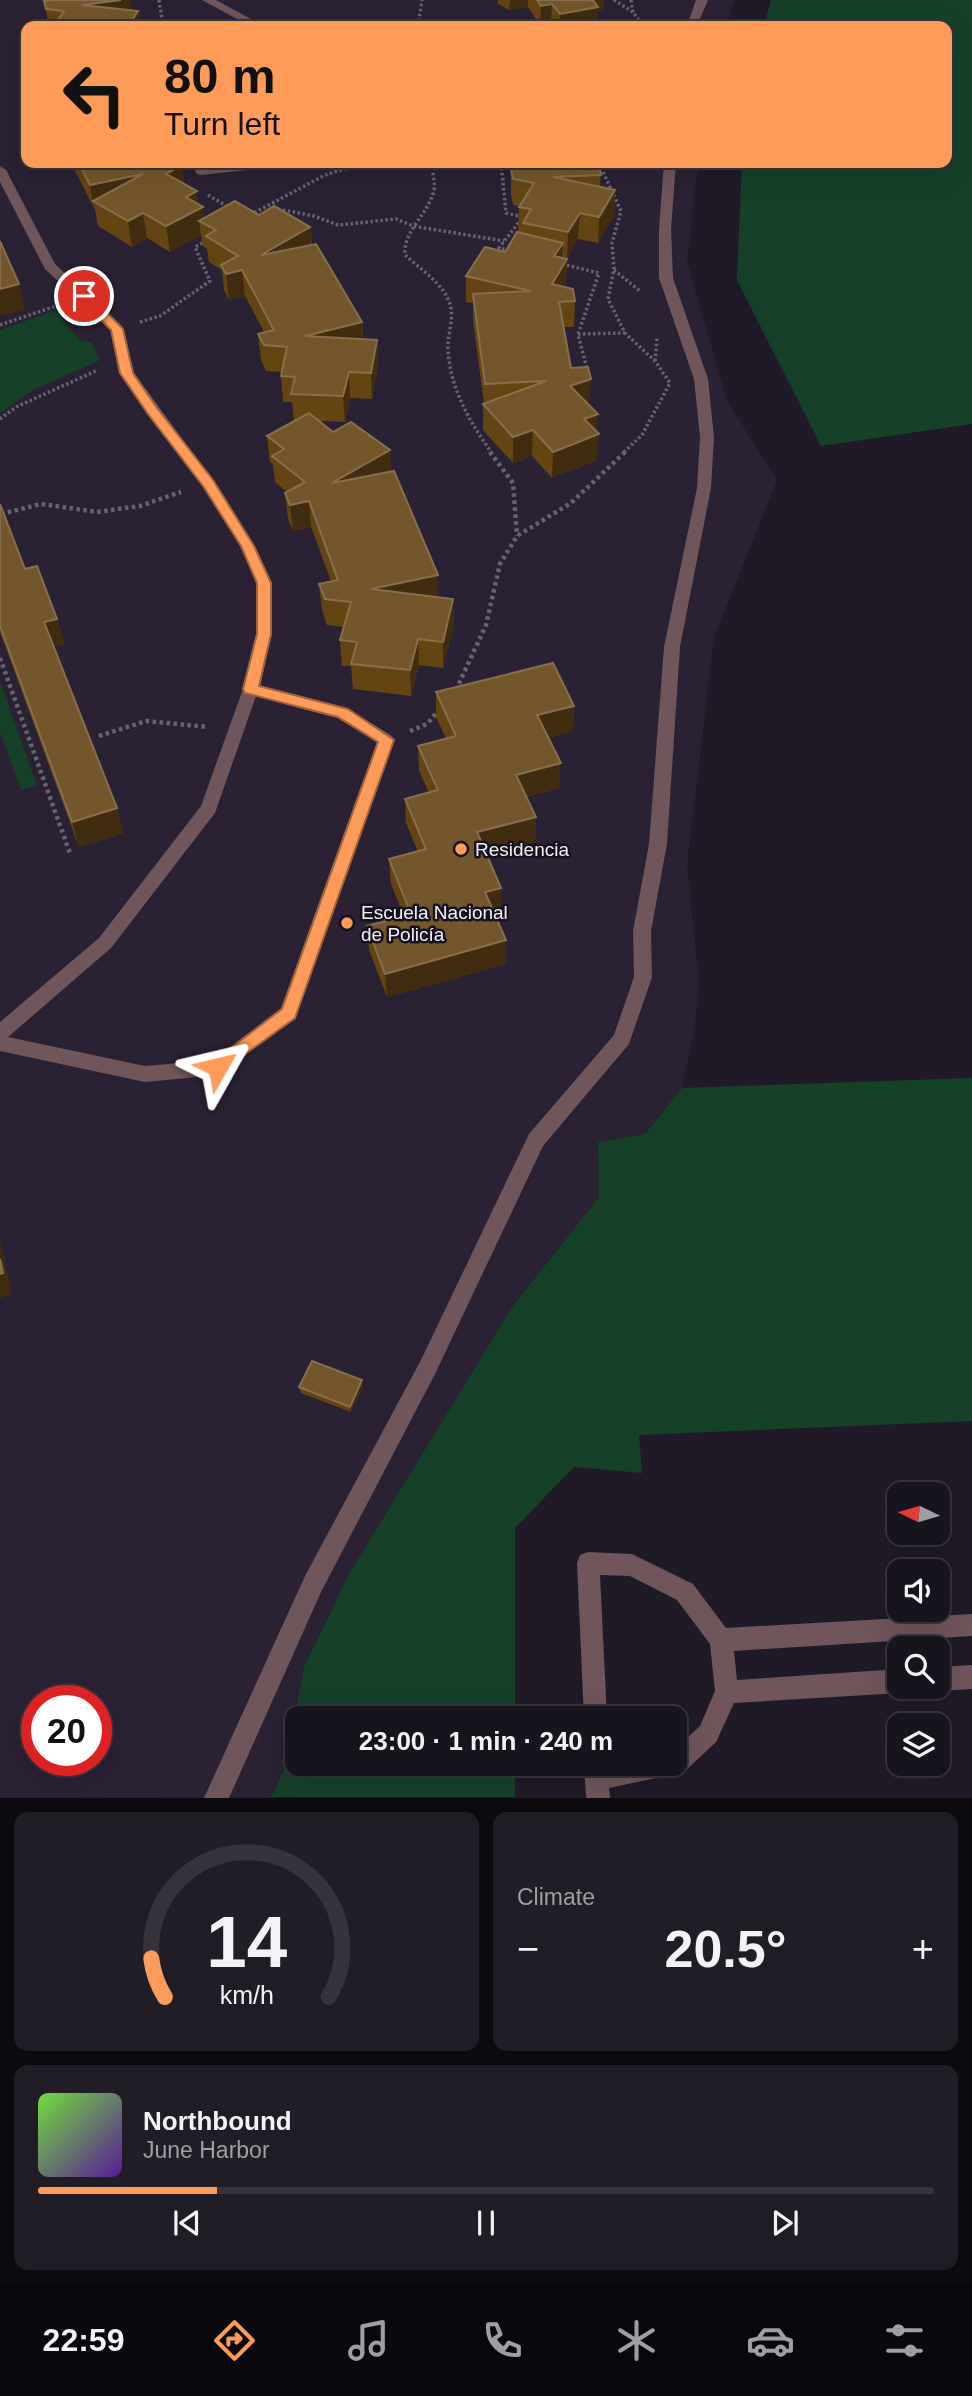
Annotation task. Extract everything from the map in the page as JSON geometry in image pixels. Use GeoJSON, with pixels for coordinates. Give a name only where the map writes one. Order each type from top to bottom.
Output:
{"type":"FeatureCollection","features":[{"type":"Feature","properties":{"kind":"street"},"geometry":{"type":"LineString","coordinates":[[208,0],[248,21]]}},
{"type":"Feature","properties":{"kind":"street"},"geometry":{"type":"LineString","coordinates":[[694,21],[702,0]]}},
{"type":"Feature","properties":{"kind":"street"},"geometry":{"type":"LineString","coordinates":[[199,168],[201,171],[221,168]]}},
{"type":"Feature","properties":{"kind":"street"},"geometry":{"type":"LineString","coordinates":[[216,1797],[313,1584],[428,1367],[536,1140],[622,1039],[643,977],[642,931],[658,845],[671,647],[704,488],[707,437],[701,379],[666,278],[665,229],[670,168]]}},
{"type":"Feature","properties":{"kind":"street"},"geometry":{"type":"LineString","coordinates":[[0,170],[50,267],[117,329],[127,373],[208,484],[247,546],[264,583],[264,634],[251,689],[209,808],[105,943],[0,1033]]}},
{"type":"Feature","properties":{"kind":"street"},"geometry":{"type":"LineString","coordinates":[[0,1043],[145,1074],[218,1067],[289,1013],[386,740],[342,713],[251,689]]}},
{"type":"Feature","properties":{"kind":"street"},"geometry":{"type":"LineString","coordinates":[[594,1706],[588,1563],[632,1565],[685,1592],[721,1640],[727,1692],[708,1734],[687,1753]]}},
{"type":"Feature","properties":{"kind":"street"},"geometry":{"type":"LineString","coordinates":[[721,1640],[972,1625]]}},
{"type":"Feature","properties":{"kind":"street"},"geometry":{"type":"LineString","coordinates":[[950,1678],[972,1677]]}},
{"type":"Feature","properties":{"kind":"street"},"geometry":{"type":"LineString","coordinates":[[727,1692],[887,1682]]}},
{"type":"Feature","properties":{"kind":"street"},"geometry":{"type":"LineString","coordinates":[[597,1780],[616,1776]]}},
{"type":"Feature","properties":{"kind":"path"},"geometry":{"type":"LineString","coordinates":[[159,0],[162,21]]}},
{"type":"Feature","properties":{"kind":"path"},"geometry":{"type":"LineString","coordinates":[[419,21],[422,0]]}},
{"type":"Feature","properties":{"kind":"path"},"geometry":{"type":"LineString","coordinates":[[614,0],[633,12],[639,21]]}},
{"type":"Feature","properties":{"kind":"path"},"geometry":{"type":"LineString","coordinates":[[631,0],[633,12]]}},
{"type":"Feature","properties":{"kind":"path"},"geometry":{"type":"LineString","coordinates":[[246,218],[325,175],[347,168]]}},
{"type":"Feature","properties":{"kind":"path"},"geometry":{"type":"LineString","coordinates":[[432,168],[434,190],[404,244],[405,255],[446,294],[453,311],[448,349],[455,386],[473,428],[513,483],[517,536]]}},
{"type":"Feature","properties":{"kind":"path"},"geometry":{"type":"LineString","coordinates":[[502,168],[506,213],[523,217],[499,248],[511,251]]}},
{"type":"Feature","properties":{"kind":"path"},"geometry":{"type":"LineString","coordinates":[[452,695],[460,685],[486,625],[500,564],[517,536],[571,503],[642,435],[670,383],[655,362],[625,333],[608,299],[614,269],[612,243],[621,211],[601,168]]}},
{"type":"Feature","properties":{"kind":"path"},"geometry":{"type":"LineString","coordinates":[[265,208],[314,216],[338,225],[396,219],[413,226],[504,241]]}},
{"type":"Feature","properties":{"kind":"path"},"geometry":{"type":"LineString","coordinates":[[160,316],[209,281],[195,247],[216,236]]}},
{"type":"Feature","properties":{"kind":"path"},"geometry":{"type":"LineString","coordinates":[[561,264],[599,273],[578,334],[589,377]]}},
{"type":"Feature","properties":{"kind":"path"},"geometry":{"type":"LineString","coordinates":[[0,325],[84,296]]}},
{"type":"Feature","properties":{"kind":"path"},"geometry":{"type":"LineString","coordinates":[[578,334],[625,333]]}},
{"type":"Feature","properties":{"kind":"path"},"geometry":{"type":"LineString","coordinates":[[0,419],[16,407],[104,367]]}},
{"type":"Feature","properties":{"kind":"path"},"geometry":{"type":"LineString","coordinates":[[1,514],[41,504],[97,512],[140,506],[208,484]]}},
{"type":"Feature","properties":{"kind":"path"},"geometry":{"type":"LineString","coordinates":[[0,658],[71,856]]}},
{"type":"Feature","properties":{"kind":"path"},"geometry":{"type":"LineString","coordinates":[[386,740],[427,724],[443,705]]}},
{"type":"Feature","properties":{"kind":"path"},"geometry":{"type":"LineString","coordinates":[[99,736],[146,721],[236,730]]}},
{"type":"Feature","properties":{"kind":"shaded area","name":"Escuela Nacional de Policía"},"geometry":{"type":"Polygon","coordinates":[[[0,0],[734,0],[728,21],[21,21],[21,168],[697,168],[687,262],[727,401],[777,480],[714,637],[687,865],[699,982],[695,1026],[682,1088],[645,1134],[598,1142],[599,1197],[512,1307],[350,1572],[304,1667],[296,1706],[285,1706],[284,1770],[271,1797],[0,1798],[0,0]]]}},
{"type":"Feature","properties":{"kind":"green space"},"geometry":{"type":"Polygon","coordinates":[[[771,0],[972,0],[972,424],[821,446],[737,280],[742,168],[952,168],[952,21],[765,21],[771,0]]]}},
{"type":"Feature","properties":{"kind":"green space"},"geometry":{"type":"Polygon","coordinates":[[[56,310],[79,340],[92,343],[100,360],[31,391],[0,413],[0,330],[56,310]]]}},
{"type":"Feature","properties":{"kind":"green space"},"geometry":{"type":"Polygon","coordinates":[[[0,681],[37,786],[21,790],[0,732],[0,681]]]}},
{"type":"Feature","properties":{"kind":"green space"},"geometry":{"type":"Polygon","coordinates":[[[972,1078],[972,1421],[639,1435],[642,1473],[574,1467],[515,1528],[515,1706],[296,1706],[304,1667],[350,1572],[512,1307],[599,1197],[598,1142],[645,1134],[682,1088],[972,1078]]]}},
{"type":"Feature","properties":{"kind":"green space"},"geometry":{"type":"Polygon","coordinates":[[[285,1765],[285,1776],[515,1776],[515,1797],[271,1797],[285,1765]]]}},
{"type":"Feature","properties":{"kind":"building"},"geometry":{"type":"Polygon","coordinates":[[[121,0],[82,5],[138,11],[131,21],[57,21],[64,11],[46,9],[44,1],[121,0]]]}},
{"type":"Feature","properties":{"kind":"building"},"geometry":{"type":"Polygon","coordinates":[[[537,0],[593,0],[598,7],[560,14],[552,4],[541,6],[537,0]]]}},
{"type":"Feature","properties":{"kind":"building"},"geometry":{"type":"Polygon","coordinates":[[[82,168],[177,168],[166,174],[197,191],[186,197],[203,207],[166,226],[143,213],[128,221],[93,201],[143,174],[90,185],[82,168]]]}},
{"type":"Feature","properties":{"kind":"building"},"geometry":{"type":"Polygon","coordinates":[[[600,168],[601,175],[553,177],[615,190],[599,217],[580,213],[568,232],[523,223],[531,209],[519,207],[534,183],[513,179],[511,169],[600,168]]]}},
{"type":"Feature","properties":{"kind":"building"},"geometry":{"type":"Polygon","coordinates":[[[235,201],[259,215],[274,206],[310,227],[261,255],[316,244],[362,322],[305,336],[377,340],[371,373],[349,372],[343,396],[291,394],[295,377],[281,376],[287,347],[264,345],[258,334],[274,330],[242,270],[226,274],[221,265],[238,256],[206,236],[216,230],[199,221],[235,201]]]}},
{"type":"Feature","properties":{"kind":"building"},"geometry":{"type":"Polygon","coordinates":[[[517,232],[563,243],[554,256],[567,259],[552,284],[573,289],[575,301],[559,302],[571,368],[588,367],[591,379],[570,386],[598,414],[584,419],[599,434],[553,452],[533,430],[513,437],[483,404],[546,381],[485,384],[473,294],[531,291],[466,276],[485,247],[505,252],[517,232]]]}},
{"type":"Feature","properties":{"kind":"building"},"geometry":{"type":"Polygon","coordinates":[[[0,241],[19,284],[0,289],[0,241]]]}},
{"type":"Feature","properties":{"kind":"building"},"geometry":{"type":"Polygon","coordinates":[[[309,413],[333,432],[351,422],[390,450],[332,483],[394,471],[438,575],[371,589],[453,599],[443,642],[418,639],[410,670],[351,664],[357,642],[340,640],[351,602],[325,599],[319,584],[338,580],[309,501],[290,505],[285,493],[305,482],[272,456],[284,449],[267,436],[309,413]]]}},
{"type":"Feature","properties":{"kind":"building"},"geometry":{"type":"Polygon","coordinates":[[[0,504],[25,569],[37,566],[57,619],[44,622],[117,808],[72,822],[0,626],[0,504]]]}},
{"type":"Feature","properties":{"kind":"building","name":"Residencia"},"geometry":{"type":"Polygon","coordinates":[[[553,663],[574,706],[537,715],[561,763],[516,775],[536,817],[477,832],[501,888],[485,892],[506,940],[385,974],[367,926],[411,914],[389,859],[426,849],[405,799],[438,790],[418,746],[456,736],[436,692],[553,663]]]}},
{"type":"Feature","properties":{"kind":"building"},"geometry":{"type":"Polygon","coordinates":[[[312,1361],[362,1380],[350,1407],[299,1387],[312,1361]]]}},
{"type":"Feature","properties":{"kind":"place","name":"Residencia"},"geometry":{"type":"Point","coordinates":[461,849]}},
{"type":"Feature","properties":{"kind":"place","name":"Escuela Nacional de Policía"},"geometry":{"type":"Point","coordinates":[347,923]}},
{"type":"Feature","properties":{"kind":"route"},"geometry":{"type":"LineString","coordinates":[[84,296],[117,329],[127,373],[152,411],[208,484],[247,546],[264,583],[264,634],[251,689],[342,713],[386,740],[289,1013],[218,1067]]}}]}
